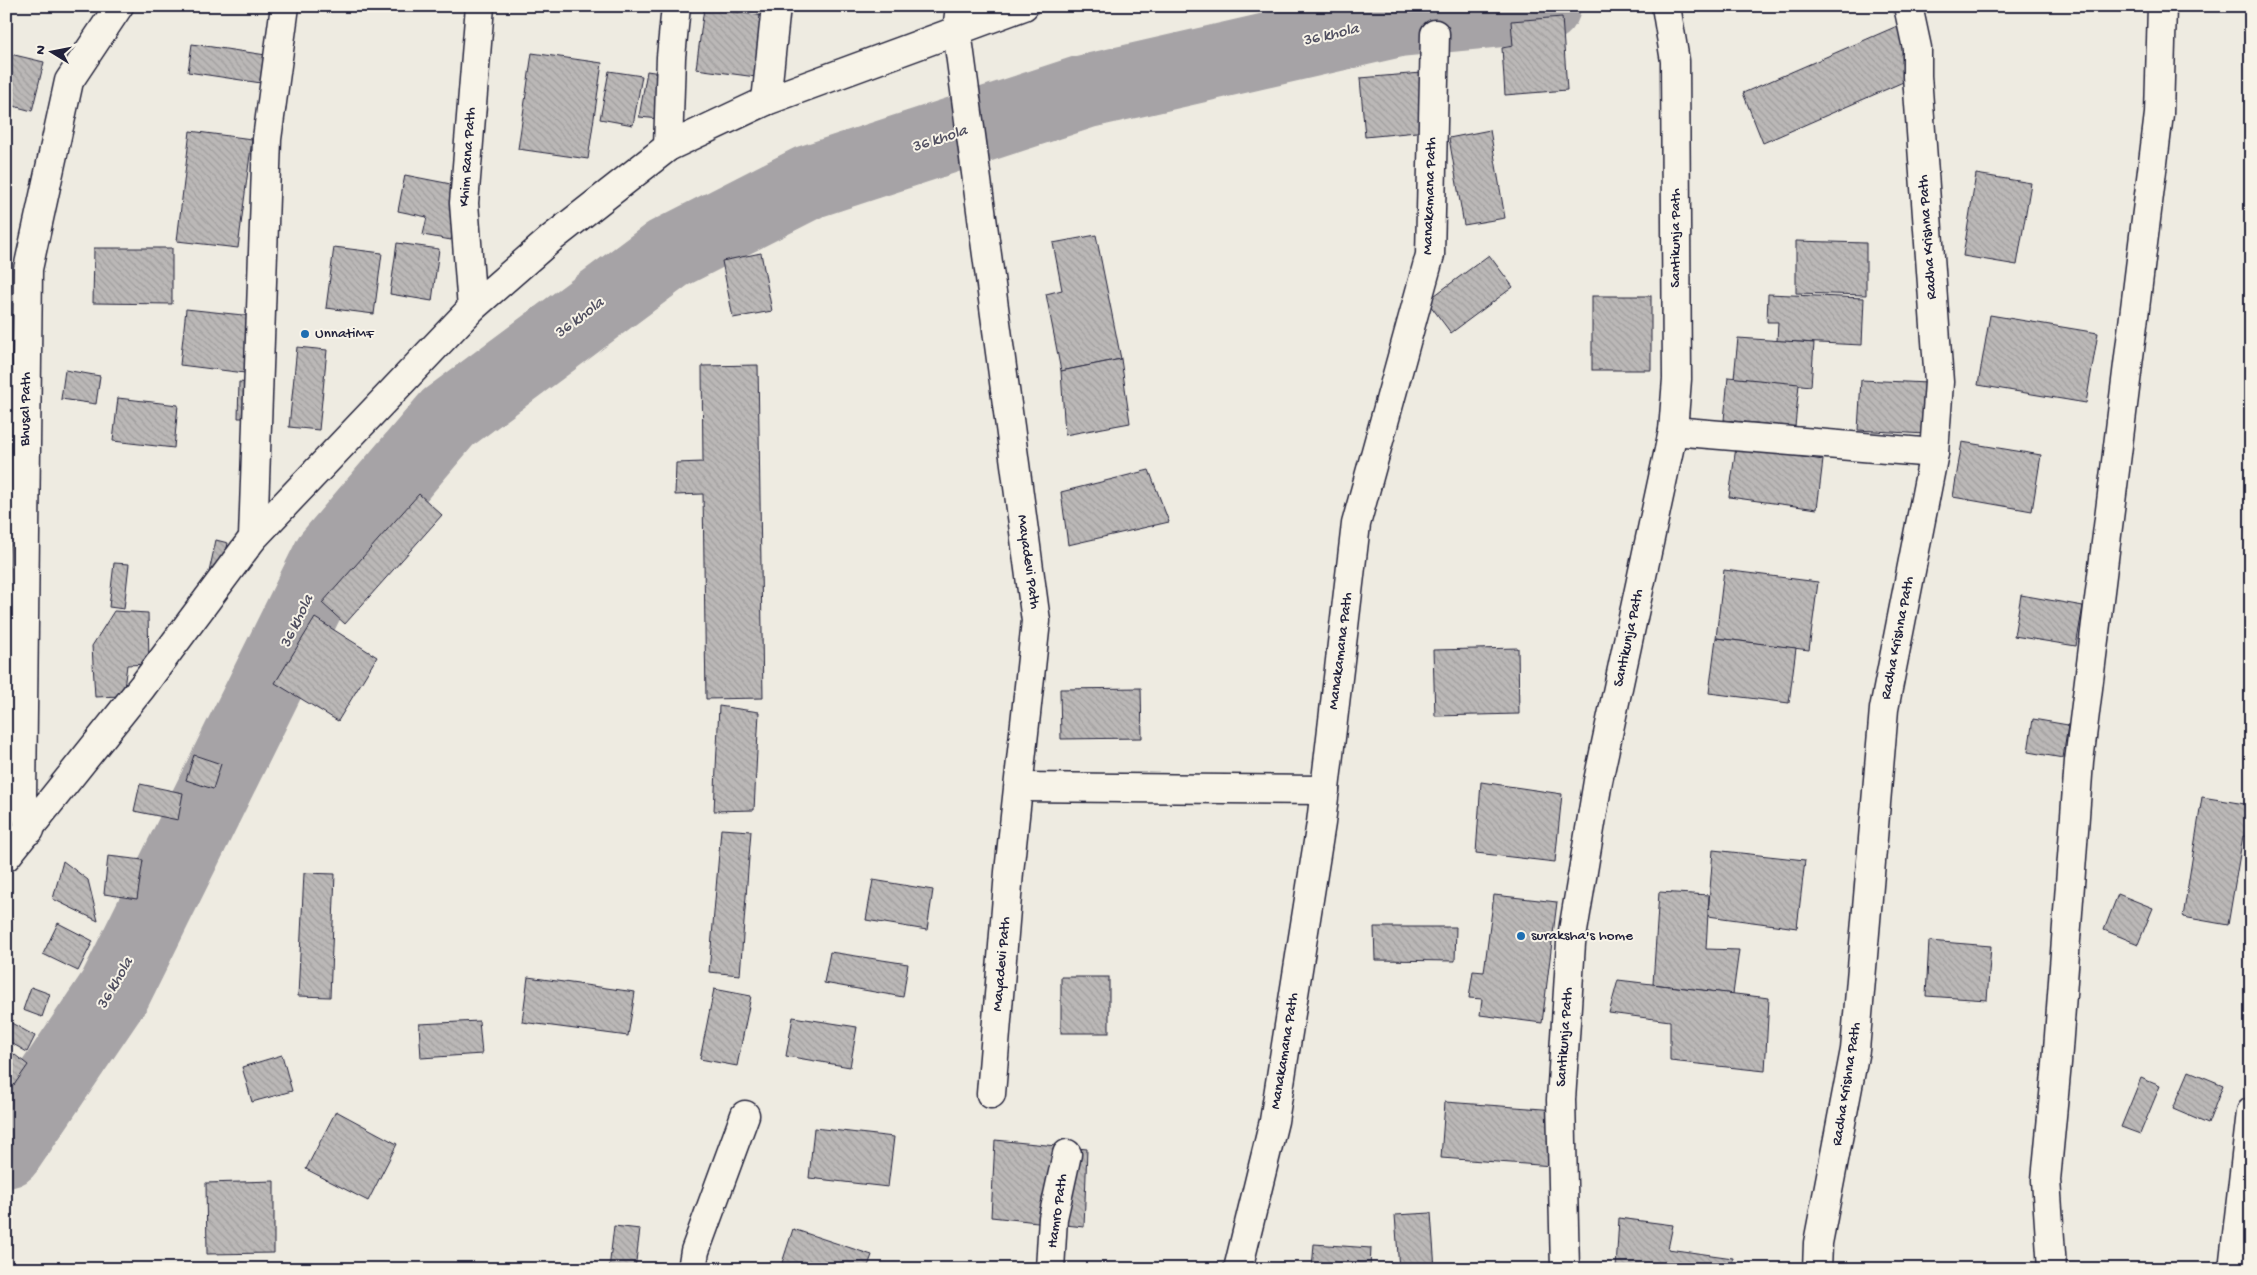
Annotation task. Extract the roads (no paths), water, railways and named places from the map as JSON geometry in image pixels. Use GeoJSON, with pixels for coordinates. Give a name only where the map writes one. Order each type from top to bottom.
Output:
{"type":"FeatureCollection","features":[{"type":"Feature","properties":{"kind":"street","name":"Bhusal Path"},"geometry":{"type":"LineString","coordinates":[[30,830],[22,797],[28,269],[69,81],[119,6]]}},
{"type":"Feature","properties":{"kind":"street"},"geometry":{"type":"LineString","coordinates":[[253,538],[267,139],[285,6]]}},
{"type":"Feature","properties":{"kind":"street","name":"Khim Rana Path"},"geometry":{"type":"LineString","coordinates":[[472,308],[464,203],[480,6]]}},
{"type":"Feature","properties":{"kind":"street"},"geometry":{"type":"LineString","coordinates":[[668,147],[671,57],[676,6]]}},
{"type":"Feature","properties":{"kind":"street"},"geometry":{"type":"LineString","coordinates":[[766,101],[776,6]]}},
{"type":"Feature","properties":{"kind":"street"},"geometry":{"type":"LineString","coordinates":[[6,857],[30,830],[142,687],[253,538],[472,308],[552,238],[668,147],[766,101],[959,18],[1024,6]]}},
{"type":"Feature","properties":{"kind":"street","name":"Santikunja Path"},"geometry":{"type":"LineString","coordinates":[[1565,1269],[1561,1100],[1571,943],[1598,781],[1673,431],[1677,379],[1675,61],[1666,6]]}},
{"type":"Feature","properties":{"kind":"street","name":"Radha Krishna Path"},"geometry":{"type":"LineString","coordinates":[[1817,1269],[1818,1243],[1855,1050],[1884,709],[1934,453],[1939,382],[1916,76],[1917,48],[1908,6]]}},
{"type":"Feature","properties":{"kind":"street"},"geometry":{"type":"LineString","coordinates":[[2052,1269],[2046,1180],[2057,1063],[2079,761],[2159,114],[2162,6]]}},
{"type":"Feature","properties":{"kind":"street","name":"Mayadevi Path"},"geometry":{"type":"LineString","coordinates":[[959,18],[1036,621],[1009,872],[991,1094]]}},
{"type":"Feature","properties":{"kind":"street","name":"Manakamana Path"},"geometry":{"type":"LineString","coordinates":[[1238,1269],[1274,1121],[1325,790],[1356,524],[1430,255],[1435,34]]}},
{"type":"Feature","properties":{"kind":"street"},"geometry":{"type":"LineString","coordinates":[[1673,431],[1934,453]]}},
{"type":"Feature","properties":{"kind":"street"},"geometry":{"type":"LineString","coordinates":[[1019,787],[1325,790]]}},
{"type":"Feature","properties":{"kind":"street"},"geometry":{"type":"LineString","coordinates":[[2233,1269],[2251,1112]]}},
{"type":"Feature","properties":{"kind":"street"},"geometry":{"type":"LineString","coordinates":[[692,1269],[695,1251],[744,1115]]}},
{"type":"Feature","properties":{"kind":"street","name":"Hamro Path"},"geometry":{"type":"LineString","coordinates":[[1050,1269],[1053,1218],[1067,1154]]}},
{"type":"Feature","properties":{"kind":"waterway","name":"36 khola"},"geometry":{"type":"LineString","coordinates":[[6,1151],[115,990],[330,556],[448,418],[668,254],[809,182],[1084,92],[1399,20],[1544,6]]}},
{"type":"Feature","properties":{"kind":"place","name":"UnnatiMF"},"geometry":{"type":"Point","coordinates":[305,334]}},
{"type":"Feature","properties":{"kind":"place","name":"suraksha's home"},"geometry":{"type":"Point","coordinates":[1521,936]}}]}
